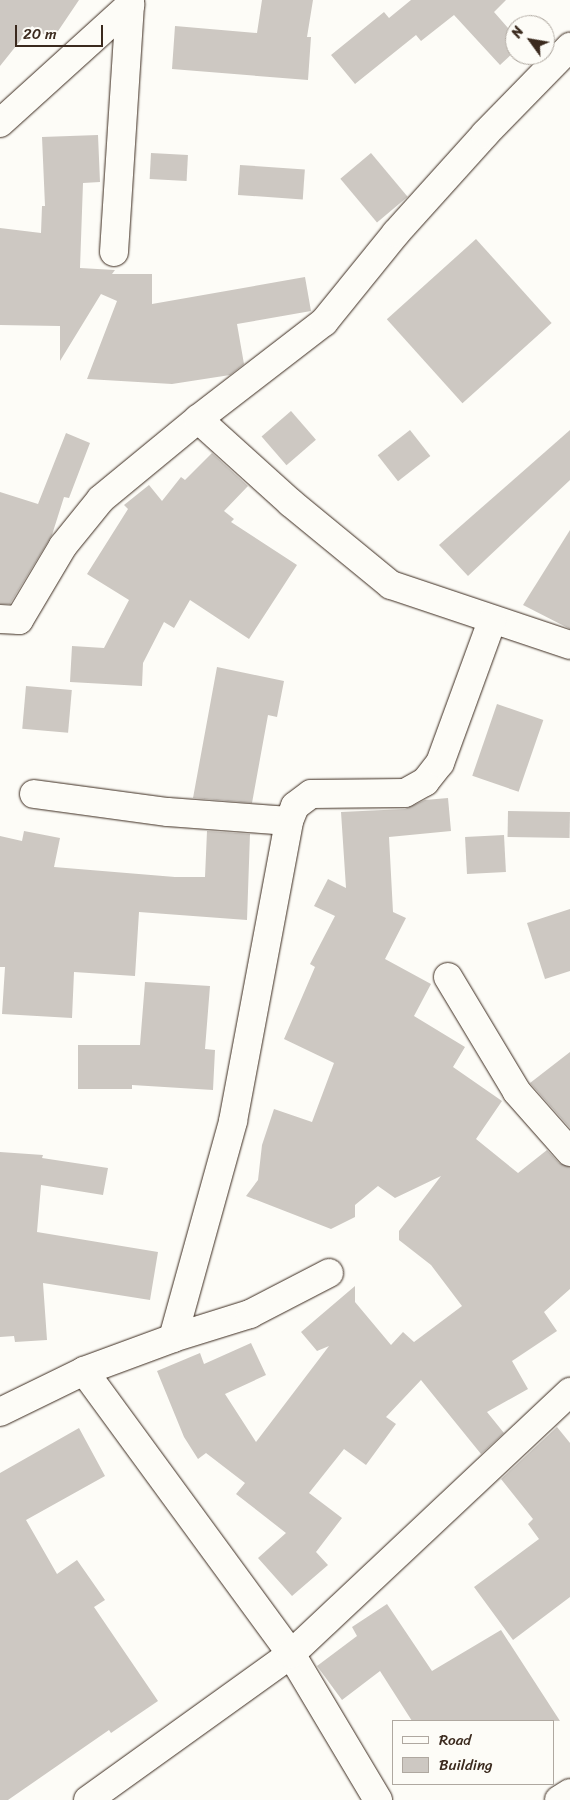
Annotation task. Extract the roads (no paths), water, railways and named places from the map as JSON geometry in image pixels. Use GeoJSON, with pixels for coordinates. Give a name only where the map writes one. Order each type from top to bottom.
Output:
{"type":"FeatureCollection","features":[{"type":"Feature","properties":{"kind":"street"},"geometry":{"type":"LineString","coordinates":[[0,123],[130,2]]}},
{"type":"Feature","properties":{"kind":"street"},"geometry":{"type":"LineString","coordinates":[[114,252],[130,2]]}},
{"type":"Feature","properties":{"kind":"street"},"geometry":{"type":"LineString","coordinates":[[0,619],[19,620],[63,546],[101,499],[198,419],[324,322],[396,233],[485,134],[570,48]]}},
{"type":"Feature","properties":{"kind":"street"},"geometry":{"type":"LineString","coordinates":[[198,419],[290,503],[391,585],[492,621],[570,645]]}},
{"type":"Feature","properties":{"kind":"street"},"geometry":{"type":"LineString","coordinates":[[173,1338],[233,1120],[289,821],[295,806],[311,794],[405,793],[425,782],[440,763],[492,621]]}},
{"type":"Feature","properties":{"kind":"street"},"geometry":{"type":"LineString","coordinates":[[34,794],[168,812],[289,821]]}},
{"type":"Feature","properties":{"kind":"street"},"geometry":{"type":"LineString","coordinates":[[448,977],[517,1092],[570,1152]]}},
{"type":"Feature","properties":{"kind":"street"},"geometry":{"type":"LineString","coordinates":[[0,1412],[84,1371],[173,1338],[250,1314],[329,1273]]}},
{"type":"Feature","properties":{"kind":"street"},"geometry":{"type":"LineString","coordinates":[[84,1371],[291,1654],[378,1800]]}},
{"type":"Feature","properties":{"kind":"street"},"geometry":{"type":"LineString","coordinates":[[88,1800],[291,1654],[570,1392]]}},
{"type":"Feature","properties":{"kind":"street"},"geometry":{"type":"LineString","coordinates":[[559,1800],[570,1793]]}}]}
